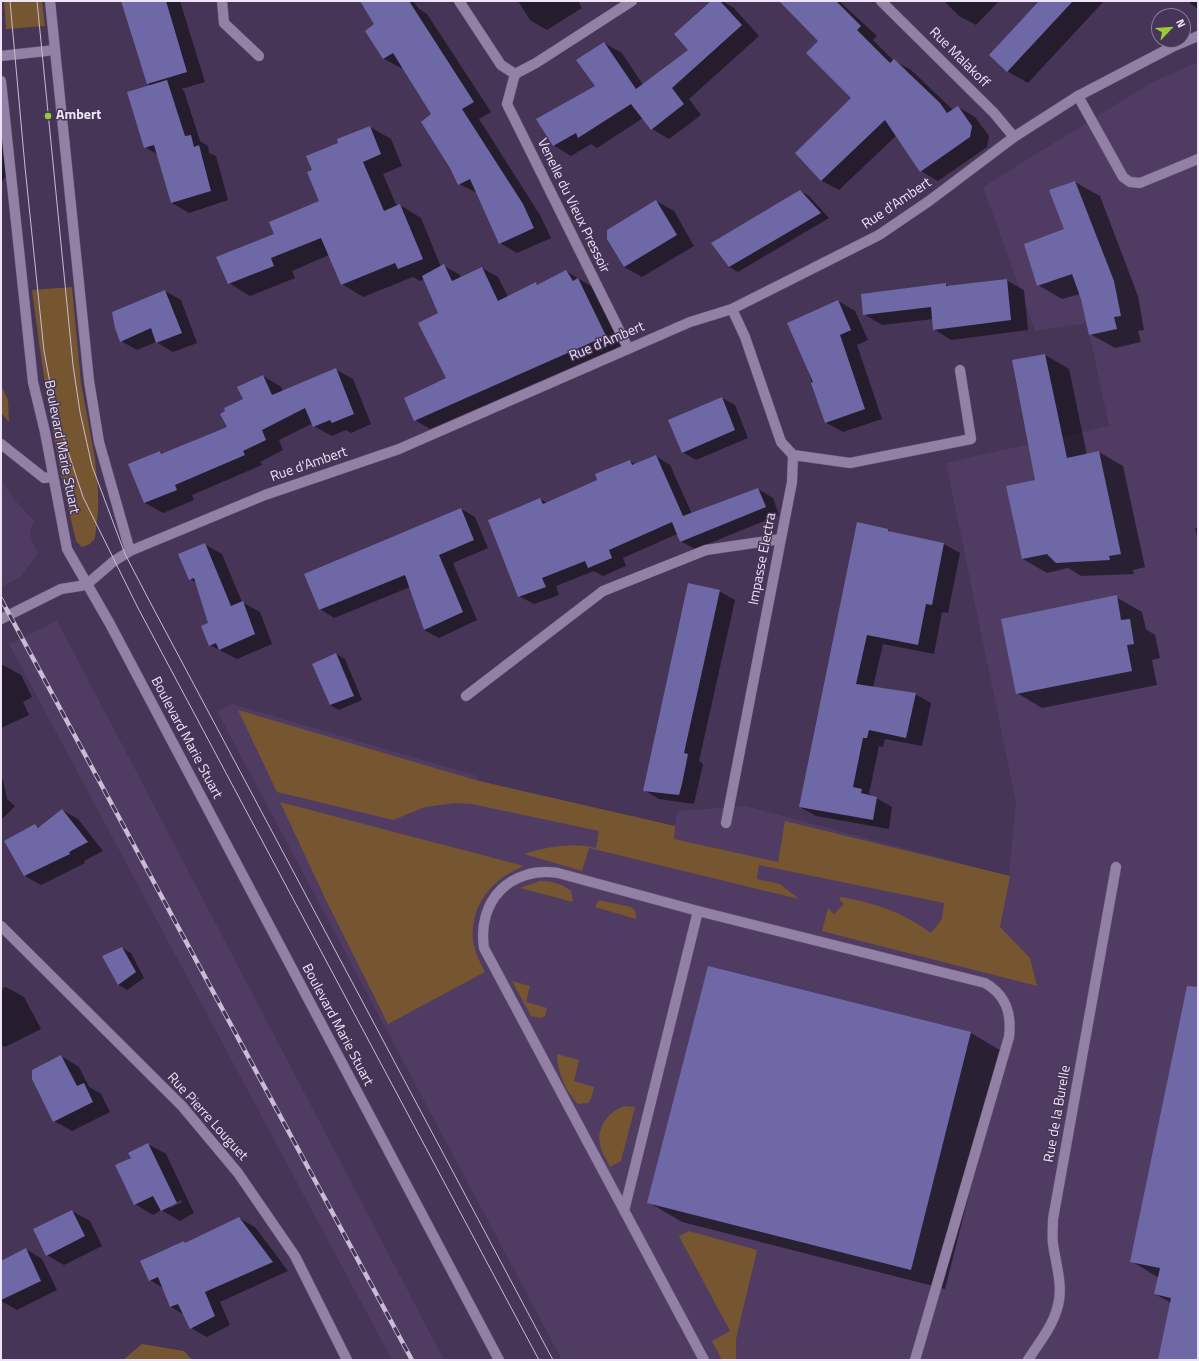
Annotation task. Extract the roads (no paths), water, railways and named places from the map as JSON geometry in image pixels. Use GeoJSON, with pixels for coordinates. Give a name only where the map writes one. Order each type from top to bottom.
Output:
{"type":"FeatureCollection","features":[{"type":"Feature","properties":{"kind":"street"},"geometry":{"type":"LineString","coordinates":[[50,1],[89,381],[99,442],[130,551]]}},
{"type":"Feature","properties":{"kind":"street"},"geometry":{"type":"LineString","coordinates":[[222,1],[224,23],[259,56]]}},
{"type":"Feature","properties":{"kind":"street"},"geometry":{"type":"LineString","coordinates":[[459,1],[501,66],[515,74],[536,63],[632,1]]}},
{"type":"Feature","properties":{"kind":"street","name":"Rue Malakoff"},"geometry":{"type":"LineString","coordinates":[[881,1],[994,113],[1014,137]]}},
{"type":"Feature","properties":{"kind":"street","name":"Rue d'Ambert"},"geometry":{"type":"LineString","coordinates":[[86,585],[114,561],[130,551],[265,496],[399,449],[628,348],[690,322],[732,309],[879,235],[928,201],[1014,137],[1078,96],[1198,36]]}},
{"type":"Feature","properties":{"kind":"street"},"geometry":{"type":"LineString","coordinates":[[1,56],[55,50]]}},
{"type":"Feature","properties":{"kind":"street","name":"Venelle du Vieux Pressoir"},"geometry":{"type":"LineString","coordinates":[[515,74],[507,104],[628,348]]}},
{"type":"Feature","properties":{"kind":"street","name":"Boulevard Marie Stuart"},"geometry":{"type":"LineString","coordinates":[[1,81],[33,382],[45,432],[52,477],[67,549],[121,645],[500,1360]]}},
{"type":"Feature","properties":{"kind":"street"},"geometry":{"type":"LineString","coordinates":[[1078,96],[1123,177],[1130,182],[1140,183],[1198,159]]}},
{"type":"Feature","properties":{"kind":"street"},"geometry":{"type":"LineString","coordinates":[[732,309],[745,336],[781,442],[792,455],[850,463],[971,439],[960,370]]}},
{"type":"Feature","properties":{"kind":"street"},"geometry":{"type":"LineString","coordinates":[[1,444],[44,478],[52,477]]}},
{"type":"Feature","properties":{"kind":"street","name":"Impasse Electra"},"geometry":{"type":"LineString","coordinates":[[726,824],[782,539],[792,482],[792,455]]}},
{"type":"Feature","properties":{"kind":"street"},"geometry":{"type":"LineString","coordinates":[[466,696],[603,591],[706,550],[782,539]]}},
{"type":"Feature","properties":{"kind":"street"},"geometry":{"type":"LineString","coordinates":[[1,619],[62,589],[86,585]]}},
{"type":"Feature","properties":{"kind":"street","name":"Rue de la Burelle"},"geometry":{"type":"LineString","coordinates":[[1028,1360],[1057,1310],[1060,1297],[1059,1281],[1052,1242],[1053,1219],[1116,867]]}},
{"type":"Feature","properties":{"kind":"street"},"geometry":{"type":"LineString","coordinates":[[704,1360],[484,948],[482,933],[487,907],[502,889],[526,876],[547,871],[558,873],[698,911],[985,983],[994,988],[1003,998],[1009,1010],[1009,1037],[915,1360]]}},
{"type":"Feature","properties":{"kind":"street"},"geometry":{"type":"LineString","coordinates":[[624,1211],[698,911]]}},
{"type":"Feature","properties":{"kind":"street","name":"Rue Pierre Louguet"},"geometry":{"type":"LineString","coordinates":[[1,926],[182,1106],[238,1172],[295,1256],[346,1360]]}},
{"type":"Feature","properties":{"kind":"tram line"},"geometry":{"type":"LineString","coordinates":[[10,1],[44,351],[56,415],[83,497],[138,608],[539,1360]]}},
{"type":"Feature","properties":{"kind":"tram line"},"geometry":{"type":"LineString","coordinates":[[37,1],[73,365],[80,412],[92,466],[125,554],[553,1360]]}},
{"type":"Feature","properties":{"kind":"railway"},"geometry":{"type":"LineString","coordinates":[[1,599],[412,1360]]}},
{"type":"Feature","properties":{"kind":"place","name":"Ambert"},"geometry":{"type":"Point","coordinates":[48,116]}}]}
